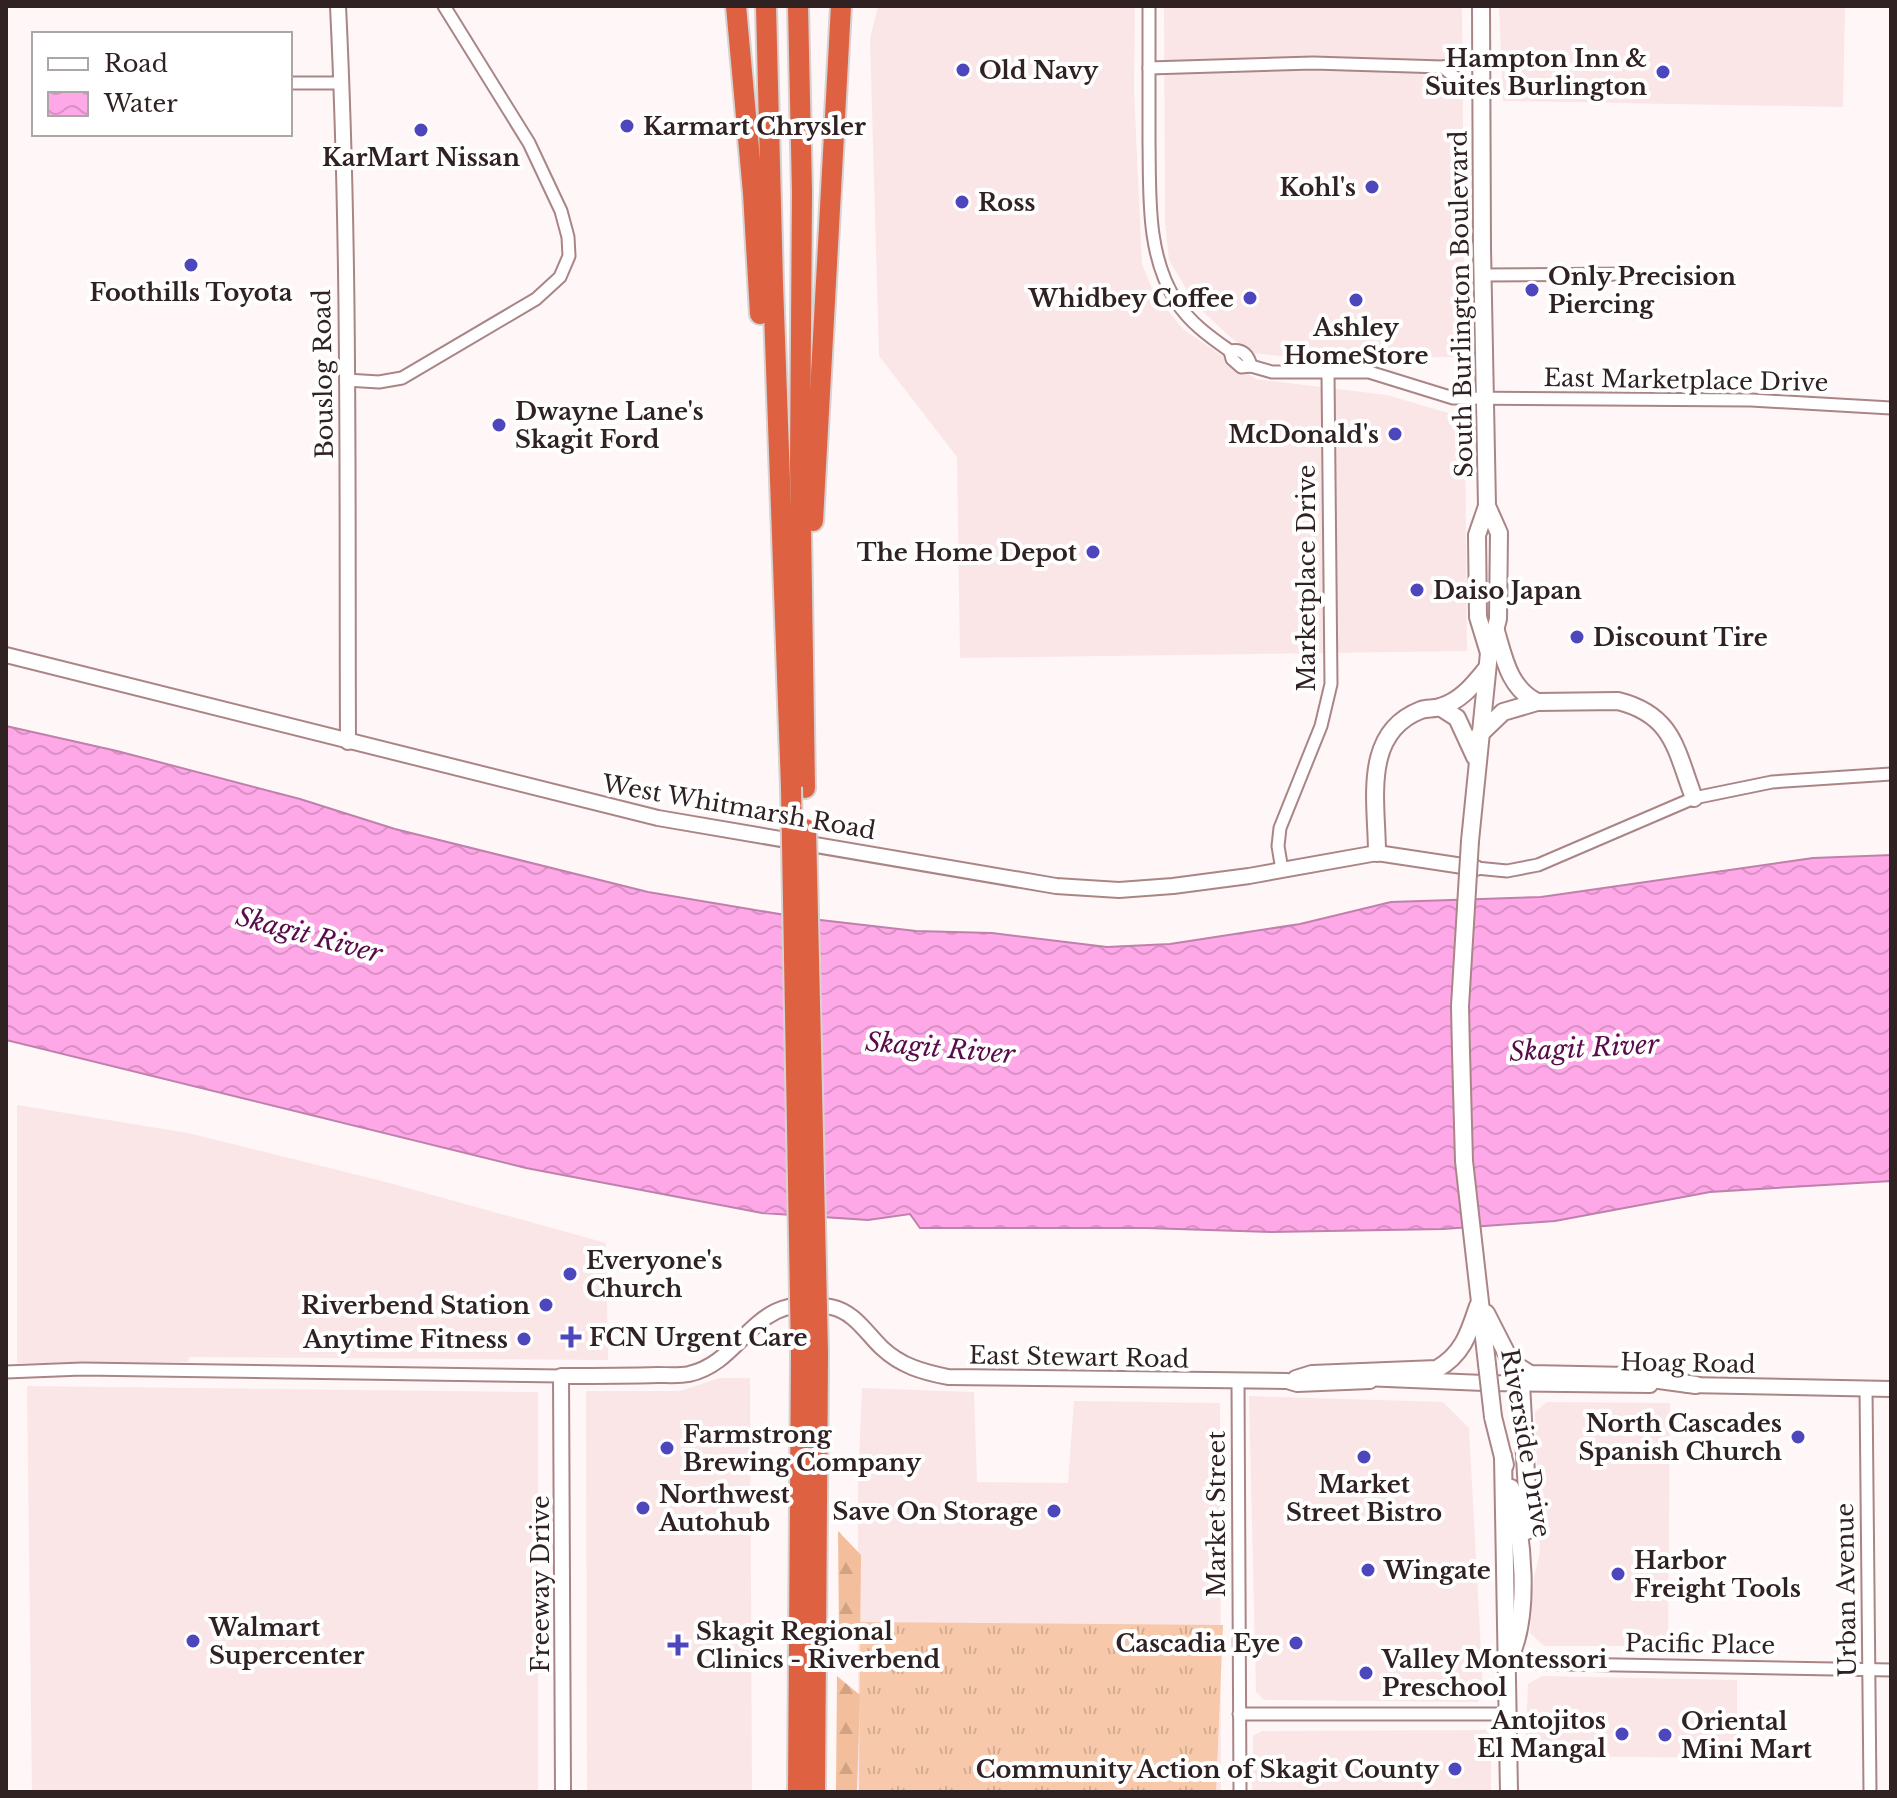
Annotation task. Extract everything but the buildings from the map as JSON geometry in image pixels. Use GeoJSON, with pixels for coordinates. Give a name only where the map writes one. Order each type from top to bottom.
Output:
{"type":"FeatureCollection","features":[{"type":"Feature","properties":{"kind":"highway"},"geometry":{"type":"LineString","coordinates":[[736,6],[753,193],[769,465],[788,705],[798,787]]}},
{"type":"Feature","properties":{"kind":"highway"},"geometry":{"type":"LineString","coordinates":[[766,6],[788,705]]}},
{"type":"Feature","properties":{"kind":"highway"},"geometry":{"type":"LineString","coordinates":[[798,6],[802,192],[802,620],[798,787],[817,1792]]}},
{"type":"Feature","properties":{"kind":"highway"},"geometry":{"type":"LineString","coordinates":[[802,620],[812,524],[826,311],[841,6]]}},
{"type":"Feature","properties":{"kind":"highway"},"geometry":{"type":"LineString","coordinates":[[798,1792],[809,1353]]}},
{"type":"Feature","properties":{"kind":"main road","name":"South Burlington Boulevard"},"geometry":{"type":"LineString","coordinates":[[1481,6],[1487,506],[1477,535],[1478,617],[1488,660]]}},
{"type":"Feature","properties":{"kind":"main road","name":"South Burlington Boulevard"},"geometry":{"type":"LineString","coordinates":[[1461,1052],[1460,991],[1479,735],[1488,660],[1498,619],[1499,533],[1487,506]]}},
{"type":"Feature","properties":{"kind":"main road"},"geometry":{"type":"LineString","coordinates":[[1495,629],[1505,663],[1518,690],[1537,702]]}},
{"type":"Feature","properties":{"kind":"main road"},"geometry":{"type":"LineString","coordinates":[[1377,853],[1376,771],[1382,745],[1403,721],[1426,709],[1440,707],[1472,687],[1488,660]]}},
{"type":"Feature","properties":{"kind":"main road"},"geometry":{"type":"LineString","coordinates":[[1479,735],[1503,712],[1537,702],[1618,701],[1652,714],[1663,724],[1678,749],[1694,798]]}},
{"type":"Feature","properties":{"kind":"main road"},"geometry":{"type":"LineString","coordinates":[[1440,707],[1457,718],[1477,762]]}},
{"type":"Feature","properties":{"kind":"main road","name":"Riverside Drive"},"geometry":{"type":"LineString","coordinates":[[1461,1052],[1464,1161],[1493,1417],[1518,1515],[1522,1572],[1518,1639],[1507,1663],[1509,1792]]}},
{"type":"Feature","properties":{"kind":"main road"},"geometry":{"type":"LineString","coordinates":[[1292,1380],[1312,1374],[1437,1369],[1452,1360],[1467,1340],[1480,1300]]}},
{"type":"Feature","properties":{"kind":"main road"},"geometry":{"type":"LineString","coordinates":[[1480,1300],[1511,1362],[1530,1374],[1629,1376],[1696,1385]]}},
{"type":"Feature","properties":{"kind":"main road"},"geometry":{"type":"LineString","coordinates":[[1521,1384],[1528,1510],[1522,1572]]}},
{"type":"Feature","properties":{"kind":"main road"},"geometry":{"type":"LineString","coordinates":[[1503,1456],[1507,1663]]}},
{"type":"Feature","properties":{"kind":"street","name":"Bouslog Road"},"geometry":{"type":"LineString","coordinates":[[338,6],[342,83],[348,742]]}},
{"type":"Feature","properties":{"kind":"street"},"geometry":{"type":"LineString","coordinates":[[346,380],[379,382],[402,378],[536,299],[560,277],[569,256],[561,211],[529,143],[444,6]]}},
{"type":"Feature","properties":{"kind":"street"},"geometry":{"type":"LineString","coordinates":[[1149,6],[1149,68],[1313,63],[1443,67],[1482,62]]}},
{"type":"Feature","properties":{"kind":"street"},"geometry":{"type":"LineString","coordinates":[[1443,67],[1458,80],[1482,89]]}},
{"type":"Feature","properties":{"kind":"street","name":"East Marketplace Drive"},"geometry":{"type":"LineString","coordinates":[[1149,68],[1150,195],[1154,242],[1160,267],[1175,300],[1188,318],[1230,351],[1232,359],[1241,367],[1251,366],[1272,372],[1369,372],[1453,398],[1751,400],[1889,407]]}},
{"type":"Feature","properties":{"kind":"street"},"geometry":{"type":"LineString","coordinates":[[292,83],[342,83]]}},
{"type":"Feature","properties":{"kind":"street"},"geometry":{"type":"LineString","coordinates":[[1483,275],[1633,274]]}},
{"type":"Feature","properties":{"kind":"street","name":"Marketplace Drive"},"geometry":{"type":"LineString","coordinates":[[1282,870],[1278,846],[1280,828],[1321,726],[1331,684],[1328,373]]}},
{"type":"Feature","properties":{"kind":"street","name":"West Whitmarsh Road"},"geometry":{"type":"LineString","coordinates":[[6,655],[658,818],[1056,886],[1119,890],[1204,882],[1377,853],[1476,868]]}},
{"type":"Feature","properties":{"kind":"street"},"geometry":{"type":"LineString","coordinates":[[1476,868],[1507,871],[1538,865],[1694,798],[1772,782],[1891,774]]}},
{"type":"Feature","properties":{"kind":"street","name":"East Stewart Road"},"geometry":{"type":"LineString","coordinates":[[561,1376],[689,1374],[717,1360],[757,1322],[775,1311],[810,1306],[845,1312],[905,1366],[948,1377],[1238,1381],[1362,1378],[1370,1381],[1484,1383]]}},
{"type":"Feature","properties":{"kind":"street"},"geometry":{"type":"LineString","coordinates":[[6,1372],[561,1376]]}},
{"type":"Feature","properties":{"kind":"street","name":"Freeway Drive"},"geometry":{"type":"LineString","coordinates":[[561,1376],[563,1792]]}},
{"type":"Feature","properties":{"kind":"street","name":"Market Street"},"geometry":{"type":"LineString","coordinates":[[1238,1381],[1240,1792]]}},
{"type":"Feature","properties":{"kind":"street","name":"Hoag Road"},"geometry":{"type":"LineString","coordinates":[[1484,1383],[1891,1389]]}},
{"type":"Feature","properties":{"kind":"street","name":"Urban Avenue"},"geometry":{"type":"LineString","coordinates":[[1866,1388],[1870,1792]]}},
{"type":"Feature","properties":{"kind":"street","name":"Pacific Place"},"geometry":{"type":"LineString","coordinates":[[1507,1663],[1891,1670]]}},
{"type":"Feature","properties":{"kind":"street"},"geometry":{"type":"LineString","coordinates":[[1239,1714],[1508,1714]]}},
{"type":"Feature","properties":{"kind":"shaded area"},"geometry":{"type":"Polygon","coordinates":[[[878,6],[1135,6],[1134,90],[1142,264],[1154,293],[1183,329],[1256,379],[1387,395],[1465,418],[1467,651],[960,658],[957,457],[879,356],[870,39],[878,6]]]}},
{"type":"Feature","properties":{"kind":"shaded area"},"geometry":{"type":"Polygon","coordinates":[[[1164,6],[1462,6],[1465,357],[1300,358],[1251,353],[1195,304],[1169,260],[1165,223],[1164,6]]]}},
{"type":"Feature","properties":{"kind":"shaded area"},"geometry":{"type":"Polygon","coordinates":[[[1499,6],[1845,6],[1843,107],[1503,101],[1499,6]]]}},
{"type":"Feature","properties":{"kind":"shaded area"},"geometry":{"type":"Polygon","coordinates":[[[17,1105],[188,1133],[386,1182],[606,1243],[608,1360],[189,1357],[188,1362],[17,1363],[17,1105]]]}},
{"type":"Feature","properties":{"kind":"shaded area"},"geometry":{"type":"Polygon","coordinates":[[[719,1378],[750,1378],[752,1792],[587,1792],[586,1391],[680,1391],[719,1378]]]}},
{"type":"Feature","properties":{"kind":"shaded area"},"geometry":{"type":"Polygon","coordinates":[[[27,1386],[538,1392],[538,1792],[32,1792],[27,1386]]]}},
{"type":"Feature","properties":{"kind":"shaded area"},"geometry":{"type":"Polygon","coordinates":[[[862,1388],[974,1392],[977,1482],[1068,1483],[1074,1401],[1220,1403],[1221,1792],[858,1792],[858,1486],[862,1388]]]}},
{"type":"Feature","properties":{"kind":"shaded area"},"geometry":{"type":"Polygon","coordinates":[[[1249,1396],[1443,1402],[1469,1428],[1483,1689],[1478,1702],[1264,1700],[1256,1692],[1249,1396]]]}},
{"type":"Feature","properties":{"kind":"shaded area"},"geometry":{"type":"Polygon","coordinates":[[[1547,1402],[1670,1403],[1668,1646],[1544,1646],[1530,1633],[1534,1577],[1540,1552],[1535,1412],[1547,1402]]]}},
{"type":"Feature","properties":{"kind":"shaded area"},"geometry":{"type":"Polygon","coordinates":[[[1542,1676],[1737,1680],[1737,1758],[1525,1756],[1528,1684],[1542,1676]]]}},
{"type":"Feature","properties":{"kind":"shaded area"},"geometry":{"type":"Polygon","coordinates":[[[1486,1730],[1491,1736],[1491,1792],[1252,1792],[1253,1736],[1262,1731],[1486,1730]]]}},
{"type":"Feature","properties":{"kind":"green space"},"geometry":{"type":"Polygon","coordinates":[[[838,1531],[861,1555],[860,1641],[848,1641],[839,1630],[838,1531]]]}},
{"type":"Feature","properties":{"kind":"green space"},"geometry":{"type":"Polygon","coordinates":[[[860,1622],[1223,1625],[1216,1792],[859,1792],[860,1622]]]}},
{"type":"Feature","properties":{"kind":"green space"},"geometry":{"type":"Polygon","coordinates":[[[837,1676],[860,1695],[857,1792],[836,1792],[837,1676]]]}},
{"type":"Feature","properties":{"kind":"water","name":"Skagit River"},"geometry":{"type":"Polygon","coordinates":[[[6,726],[117,751],[300,799],[395,829],[648,892],[803,918],[916,931],[992,933],[1107,947],[1170,944],[1300,924],[1391,902],[1541,897],[1813,858],[1891,855],[1891,1181],[1710,1192],[1555,1221],[1443,1229],[1271,1232],[1146,1228],[920,1228],[910,1214],[868,1220],[762,1213],[526,1168],[6,1040],[6,726]]]}},
{"type":"Feature","properties":{"kind":"place","name":"Old Navy"},"geometry":{"type":"Point","coordinates":[963,70]}},
{"type":"Feature","properties":{"kind":"place","name":"Hampton Inn & Suites Burlington"},"geometry":{"type":"Point","coordinates":[1663,72]}},
{"type":"Feature","properties":{"kind":"place","name":"Karmart Chrysler"},"geometry":{"type":"Point","coordinates":[627,126]}},
{"type":"Feature","properties":{"kind":"place","name":"KarMart Nissan"},"geometry":{"type":"Point","coordinates":[421,130]}},
{"type":"Feature","properties":{"kind":"place","name":"Kohl's"},"geometry":{"type":"Point","coordinates":[1372,187]}},
{"type":"Feature","properties":{"kind":"place","name":"Ross"},"geometry":{"type":"Point","coordinates":[962,202]}},
{"type":"Feature","properties":{"kind":"place","name":"Foothills Toyota"},"geometry":{"type":"Point","coordinates":[191,265]}},
{"type":"Feature","properties":{"kind":"place","name":"Only Precision Piercing"},"geometry":{"type":"Point","coordinates":[1532,290]}},
{"type":"Feature","properties":{"kind":"place","name":"Whidbey Coffee"},"geometry":{"type":"Point","coordinates":[1250,298]}},
{"type":"Feature","properties":{"kind":"place","name":"Ashley HomeStore"},"geometry":{"type":"Point","coordinates":[1356,300]}},
{"type":"Feature","properties":{"kind":"place","name":"Dwayne Lane's Skagit Ford"},"geometry":{"type":"Point","coordinates":[499,425]}},
{"type":"Feature","properties":{"kind":"place","name":"McDonald's"},"geometry":{"type":"Point","coordinates":[1395,434]}},
{"type":"Feature","properties":{"kind":"place","name":"The Home Depot"},"geometry":{"type":"Point","coordinates":[1093,552]}},
{"type":"Feature","properties":{"kind":"place","name":"Daiso Japan"},"geometry":{"type":"Point","coordinates":[1417,590]}},
{"type":"Feature","properties":{"kind":"place","name":"Discount Tire"},"geometry":{"type":"Point","coordinates":[1577,637]}},
{"type":"Feature","properties":{"kind":"place","name":"Everyone's Church"},"geometry":{"type":"Point","coordinates":[570,1274]}},
{"type":"Feature","properties":{"kind":"place","name":"Riverbend Station"},"geometry":{"type":"Point","coordinates":[546,1305]}},
{"type":"Feature","properties":{"kind":"place","name":"FCN Urgent Care"},"geometry":{"type":"Point","coordinates":[571,1337]}},
{"type":"Feature","properties":{"kind":"place","name":"Anytime Fitness"},"geometry":{"type":"Point","coordinates":[524,1339]}},
{"type":"Feature","properties":{"kind":"place","name":"North Cascades Spanish Church"},"geometry":{"type":"Point","coordinates":[1798,1437]}},
{"type":"Feature","properties":{"kind":"place","name":"Farmstrong Brewing Company"},"geometry":{"type":"Point","coordinates":[667,1448]}},
{"type":"Feature","properties":{"kind":"place","name":"Market Street Bistro"},"geometry":{"type":"Point","coordinates":[1364,1457]}},
{"type":"Feature","properties":{"kind":"place","name":"Northwest Autohub"},"geometry":{"type":"Point","coordinates":[643,1508]}},
{"type":"Feature","properties":{"kind":"place","name":"Save On Storage"},"geometry":{"type":"Point","coordinates":[1054,1511]}},
{"type":"Feature","properties":{"kind":"place","name":"Wingate"},"geometry":{"type":"Point","coordinates":[1368,1570]}},
{"type":"Feature","properties":{"kind":"place","name":"Harbor Freight Tools"},"geometry":{"type":"Point","coordinates":[1618,1574]}},
{"type":"Feature","properties":{"kind":"place","name":"Walmart Supercenter"},"geometry":{"type":"Point","coordinates":[193,1641]}},
{"type":"Feature","properties":{"kind":"place","name":"Cascadia Eye"},"geometry":{"type":"Point","coordinates":[1296,1643]}},
{"type":"Feature","properties":{"kind":"place","name":"Skagit Regional Clinics - Riverbend"},"geometry":{"type":"Point","coordinates":[678,1645]}},
{"type":"Feature","properties":{"kind":"place","name":"Valley Montessori Preschool"},"geometry":{"type":"Point","coordinates":[1366,1673]}},
{"type":"Feature","properties":{"kind":"place","name":"Antojitos El Mangal"},"geometry":{"type":"Point","coordinates":[1622,1734]}},
{"type":"Feature","properties":{"kind":"place","name":"Oriental Mini Mart"},"geometry":{"type":"Point","coordinates":[1665,1735]}},
{"type":"Feature","properties":{"kind":"place","name":"Community Action of Skagit County"},"geometry":{"type":"Point","coordinates":[1455,1769]}}]}
